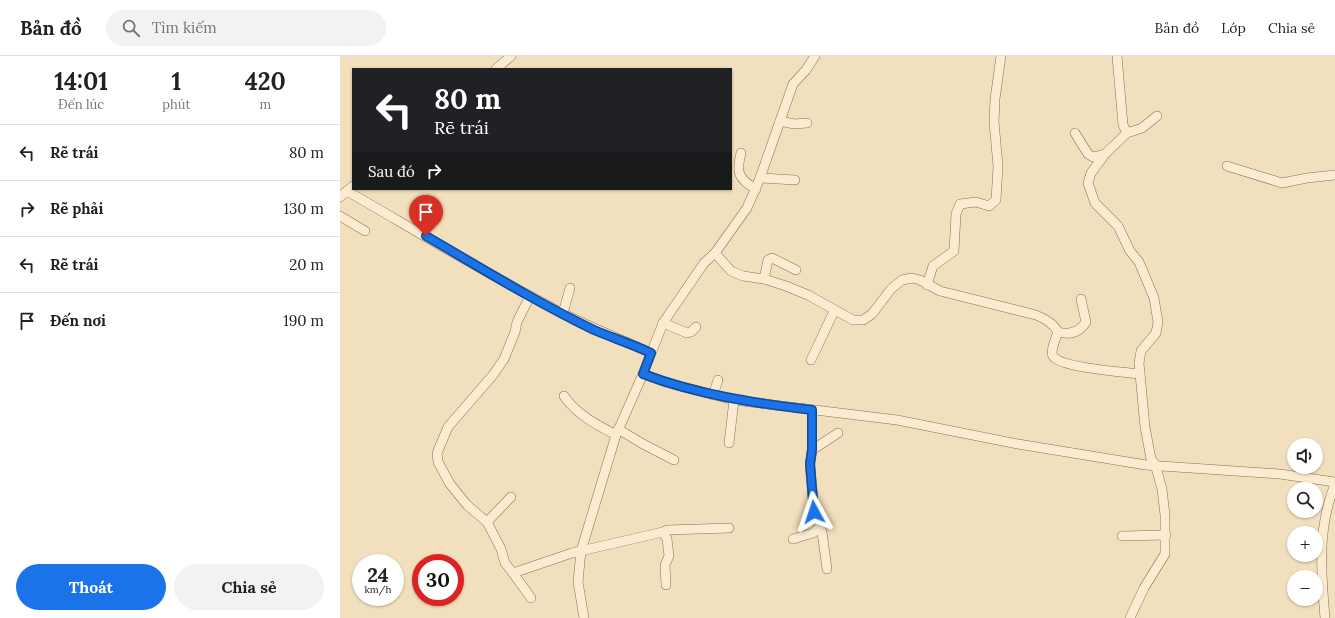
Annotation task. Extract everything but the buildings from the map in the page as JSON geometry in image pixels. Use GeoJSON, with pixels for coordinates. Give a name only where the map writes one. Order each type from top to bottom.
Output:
{"type":"FeatureCollection","features":[{"type":"Feature","properties":{"kind":"street"},"geometry":{"type":"LineString","coordinates":[[497,68],[511,56]]}},
{"type":"Feature","properties":{"kind":"street"},"geometry":{"type":"LineString","coordinates":[[584,618],[578,582],[581,551],[617,432],[643,374],[662,323],[704,263],[715,253],[747,208],[756,189],[793,84],[806,70],[815,56]]}},
{"type":"Feature","properties":{"kind":"street"},"geometry":{"type":"LineString","coordinates":[[927,285],[933,266],[954,251],[956,214],[960,204],[976,202],[989,206],[996,200],[998,166],[994,122],[995,99],[1002,56]]}},
{"type":"Feature","properties":{"kind":"street"},"geometry":{"type":"LineString","coordinates":[[1117,56],[1123,125],[1128,132]]}},
{"type":"Feature","properties":{"kind":"street"},"geometry":{"type":"LineString","coordinates":[[1130,618],[1144,588],[1166,554],[1162,489],[1155,464],[1152,459],[1145,427],[1140,374],[1140,351],[1156,333],[1158,322],[1154,298],[1139,262],[1130,251],[1118,226],[1094,203],[1088,183],[1091,173],[1105,154],[1128,132],[1142,128],[1158,116]]}},
{"type":"Feature","properties":{"kind":"street"},"geometry":{"type":"LineString","coordinates":[[780,121],[794,124],[807,123]]}},
{"type":"Feature","properties":{"kind":"street"},"geometry":{"type":"LineString","coordinates":[[1075,133],[1088,154],[1093,157],[1105,154]]}},
{"type":"Feature","properties":{"kind":"street"},"geometry":{"type":"LineString","coordinates":[[741,153],[738,164],[739,173],[744,183],[756,189]]}},
{"type":"Feature","properties":{"kind":"street"},"geometry":{"type":"LineString","coordinates":[[1227,166],[1282,183],[1307,178],[1335,175]]}},
{"type":"Feature","properties":{"kind":"street"},"geometry":{"type":"LineString","coordinates":[[760,178],[795,180]]}},
{"type":"Feature","properties":{"kind":"street"},"geometry":{"type":"LineString","coordinates":[[347,191],[563,314],[596,330],[629,342],[651,353]]}},
{"type":"Feature","properties":{"kind":"street"},"geometry":{"type":"LineString","coordinates":[[340,216],[364,231]]}},
{"type":"Feature","properties":{"kind":"street"},"geometry":{"type":"LineString","coordinates":[[715,253],[731,271],[743,276],[764,279],[808,295],[834,311],[853,320],[863,320],[872,314],[891,289],[902,280],[912,278],[940,291],[1036,315],[1055,326],[1058,332],[1052,354],[1054,358],[1060,362],[1085,368],[1140,374]]}},
{"type":"Feature","properties":{"kind":"street"},"geometry":{"type":"LineString","coordinates":[[764,279],[768,260],[772,258],[796,270]]}},
{"type":"Feature","properties":{"kind":"street"},"geometry":{"type":"LineString","coordinates":[[563,314],[570,288]]}},
{"type":"Feature","properties":{"kind":"street"},"geometry":{"type":"LineString","coordinates":[[530,296],[517,322],[516,332],[504,359],[493,375],[448,427],[437,453],[438,462],[453,488],[467,505],[487,522],[501,549],[505,563],[531,598]]}},
{"type":"Feature","properties":{"kind":"street"},"geometry":{"type":"LineString","coordinates":[[1058,332],[1067,334],[1078,331],[1086,322],[1081,299]]}},
{"type":"Feature","properties":{"kind":"street"},"geometry":{"type":"LineString","coordinates":[[811,360],[834,311]]}},
{"type":"Feature","properties":{"kind":"street"},"geometry":{"type":"LineString","coordinates":[[662,323],[686,333],[691,332],[696,327]]}},
{"type":"Feature","properties":{"kind":"street"},"geometry":{"type":"LineString","coordinates":[[643,374],[668,383],[734,400],[897,420],[1018,444],[1146,465],[1155,464],[1280,474],[1335,483],[1328,500],[1322,532],[1320,563],[1325,618]]}},
{"type":"Feature","properties":{"kind":"street"},"geometry":{"type":"LineString","coordinates":[[713,395],[718,380]]}},
{"type":"Feature","properties":{"kind":"street"},"geometry":{"type":"LineString","coordinates":[[564,396],[575,409],[617,432],[674,460]]}},
{"type":"Feature","properties":{"kind":"street"},"geometry":{"type":"LineString","coordinates":[[729,443],[734,400]]}},
{"type":"Feature","properties":{"kind":"street"},"geometry":{"type":"LineString","coordinates":[[812,410],[812,450],[810,464],[814,512],[820,528],[827,569]]}},
{"type":"Feature","properties":{"kind":"street"},"geometry":{"type":"LineString","coordinates":[[812,450],[838,433]]}},
{"type":"Feature","properties":{"kind":"street"},"geometry":{"type":"LineString","coordinates":[[487,522],[511,497]]}},
{"type":"Feature","properties":{"kind":"street"},"geometry":{"type":"LineString","coordinates":[[513,572],[581,551],[667,530],[729,528]]}},
{"type":"Feature","properties":{"kind":"street"},"geometry":{"type":"LineString","coordinates":[[793,539],[813,533],[820,528]]}},
{"type":"Feature","properties":{"kind":"street"},"geometry":{"type":"LineString","coordinates":[[663,532],[668,539],[669,556],[665,565],[666,585]]}},
{"type":"Feature","properties":{"kind":"street"},"geometry":{"type":"LineString","coordinates":[[1122,536],[1166,535]]}},
{"type":"Feature","properties":{"kind":"route"},"geometry":{"type":"LineString","coordinates":[[426,236],[563,314],[596,330],[629,342],[651,353],[643,374],[668,383],[734,400],[812,410],[812,450],[810,464],[814,512]]}}]}
